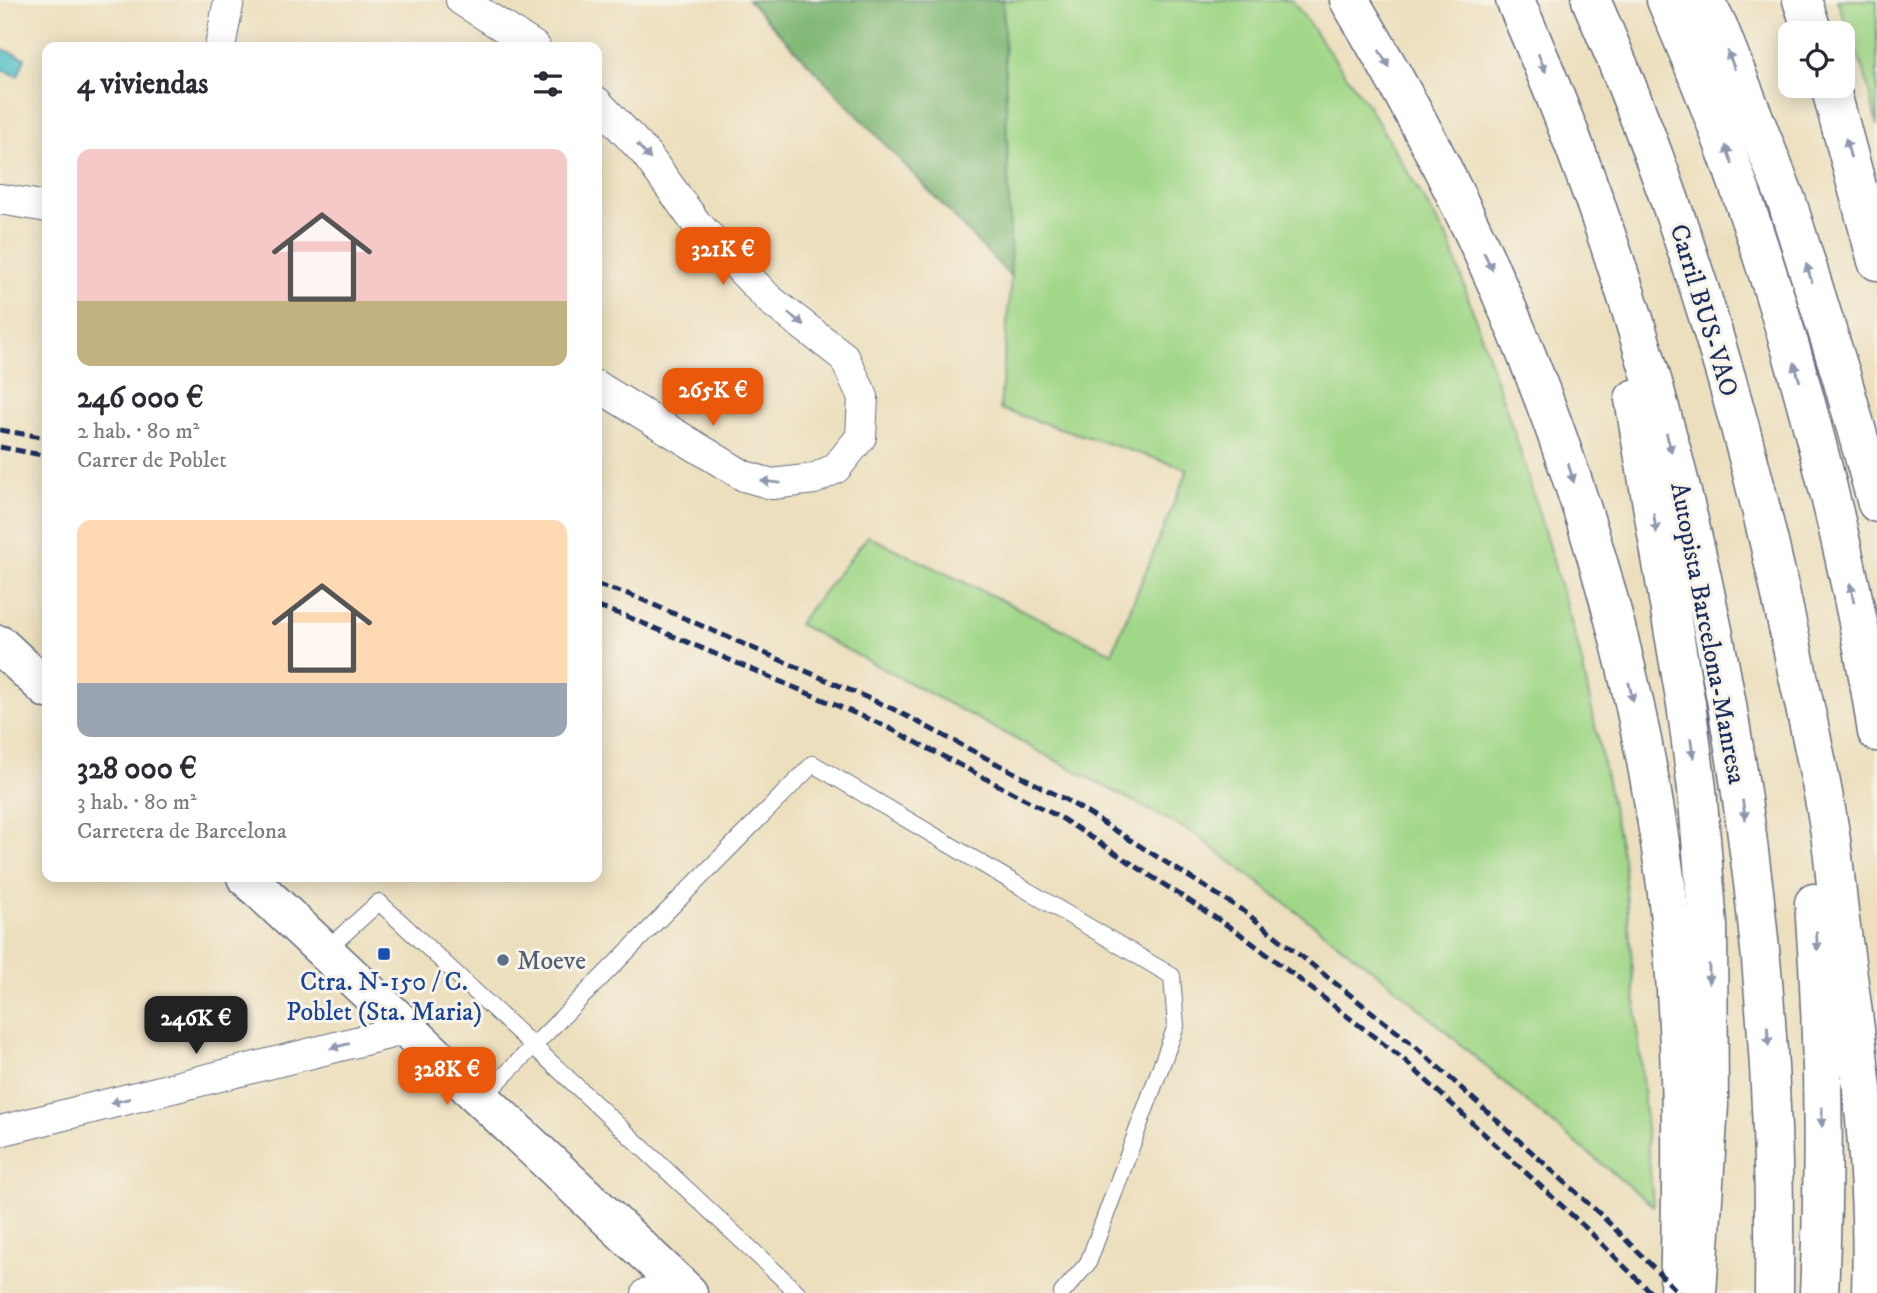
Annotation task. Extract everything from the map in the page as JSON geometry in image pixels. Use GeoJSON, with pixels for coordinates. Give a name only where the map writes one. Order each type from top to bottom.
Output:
{"type":"FeatureCollection","features":[{"type":"Feature","properties":{"kind":"main road"},"geometry":{"type":"LineString","coordinates":[[1349,0],[1424,131],[1500,287],[1563,449],[1618,633],[1636,714],[1666,886],[1679,1058],[1694,1158],[1697,1293]]}},
{"type":"Feature","properties":{"kind":"main road","name":"Autopista Barcelona-Manresa"},"geometry":{"type":"LineString","coordinates":[[1515,0],[1542,63],[1626,292],[1680,482],[1717,647],[1738,769],[1756,904],[1771,1081],[1774,1293]]}},
{"type":"Feature","properties":{"kind":"main road","name":"Carril BUS-VAO"},"geometry":{"type":"LineString","coordinates":[[1591,0],[1657,162],[1696,274],[1754,476],[1789,629]]}},
{"type":"Feature","properties":{"kind":"main road"},"geometry":{"type":"LineString","coordinates":[[1666,0],[1716,121],[1747,207],[1798,373],[1843,548],[1877,732]]}},
{"type":"Feature","properties":{"kind":"main road"},"geometry":{"type":"LineString","coordinates":[[1704,0],[1718,26],[1787,202],[1841,375],[1877,503]]}},
{"type":"Feature","properties":{"kind":"main road"},"geometry":{"type":"LineString","coordinates":[[1802,0],[1809,21]]}},
{"type":"Feature","properties":{"kind":"main road"},"geometry":{"type":"LineString","coordinates":[[1833,98],[1877,261]]}},
{"type":"Feature","properties":{"kind":"main road"},"geometry":{"type":"LineString","coordinates":[[1573,146],[1629,370],[1686,704],[1697,789],[1708,926],[1709,1105],[1694,1158],[1679,1293]]}},
{"type":"Feature","properties":{"kind":"main road"},"geometry":{"type":"LineString","coordinates":[[1789,629],[1821,999],[1823,1172],[1819,1293]]}},
{"type":"Feature","properties":{"kind":"main road"},"geometry":{"type":"LineString","coordinates":[[1789,629],[1829,827],[1851,994],[1868,1166],[1871,1293]]}},
{"type":"Feature","properties":{"kind":"main road"},"geometry":{"type":"LineString","coordinates":[[0,645],[42,684]]}},
{"type":"Feature","properties":{"kind":"main road"},"geometry":{"type":"LineString","coordinates":[[251,882],[482,1098],[673,1291]]}},
{"type":"Feature","properties":{"kind":"street"},"geometry":{"type":"LineString","coordinates":[[221,42],[229,0]]}},
{"type":"Feature","properties":{"kind":"street"},"geometry":{"type":"LineString","coordinates":[[461,0],[526,42]]}},
{"type":"Feature","properties":{"kind":"street"},"geometry":{"type":"LineString","coordinates":[[602,107],[646,154],[696,222],[770,300],[844,357],[863,397],[861,437],[836,468],[814,479],[772,484],[744,476],[602,389]]}},
{"type":"Feature","properties":{"kind":"street"},"geometry":{"type":"LineString","coordinates":[[0,199],[42,206]]}},
{"type":"Feature","properties":{"kind":"street"},"geometry":{"type":"LineString","coordinates":[[0,1131],[388,1034],[406,1027]]}},
{"type":"Feature","properties":{"kind":"lane"},"geometry":{"type":"LineString","coordinates":[[482,1098],[813,764],[1172,976],[1176,1026],[1088,1263],[1062,1293]]}},
{"type":"Feature","properties":{"kind":"lane"},"geometry":{"type":"LineString","coordinates":[[325,951],[379,902],[798,1293]]}},
{"type":"Feature","properties":{"kind":"green space"},"geometry":{"type":"Polygon","coordinates":[[[748,0],[1003,0],[1011,277],[748,0]]]}},
{"type":"Feature","properties":{"kind":"green space"},"geometry":{"type":"Polygon","coordinates":[[[1003,0],[1292,0],[1367,104],[1449,241],[1521,453],[1579,649],[1623,858],[1653,1206],[1537,1111],[1389,982],[1193,833],[798,624],[868,536],[1112,653],[1188,469],[1000,409],[1011,277],[1003,0]]]}},
{"type":"Feature","properties":{"kind":"green space"},"geometry":{"type":"Polygon","coordinates":[[[1837,0],[1877,0],[1877,126],[1865,74],[1855,48],[1855,21],[1845,21],[1837,0]]]}},
{"type":"Feature","properties":{"kind":"water"},"geometry":{"type":"Polygon","coordinates":[[[0,48],[25,58],[18,76],[0,69],[0,48]]]}},
{"type":"Feature","properties":{"kind":"railway"},"geometry":{"type":"LineString","coordinates":[[0,430],[42,437]]}},
{"type":"Feature","properties":{"kind":"railway"},"geometry":{"type":"LineString","coordinates":[[0,447],[42,455]]}},
{"type":"Feature","properties":{"kind":"railway"},"geometry":{"type":"LineString","coordinates":[[602,586],[631,595],[893,709],[1070,802],[1245,912],[1415,1046],[1601,1215],[1679,1293]]}},
{"type":"Feature","properties":{"kind":"railway"},"geometry":{"type":"LineString","coordinates":[[602,609],[626,616],[885,726],[1061,818],[1239,933],[1403,1059],[1587,1229],[1651,1293]]}},
{"type":"Feature","properties":{"kind":"place","name":"Ctra. N-150 / C. Poblet (Sta. Maria)"},"geometry":{"type":"Point","coordinates":[384,954]}},
{"type":"Feature","properties":{"kind":"place","name":"Moeve"},"geometry":{"type":"Point","coordinates":[503,960]}}]}
